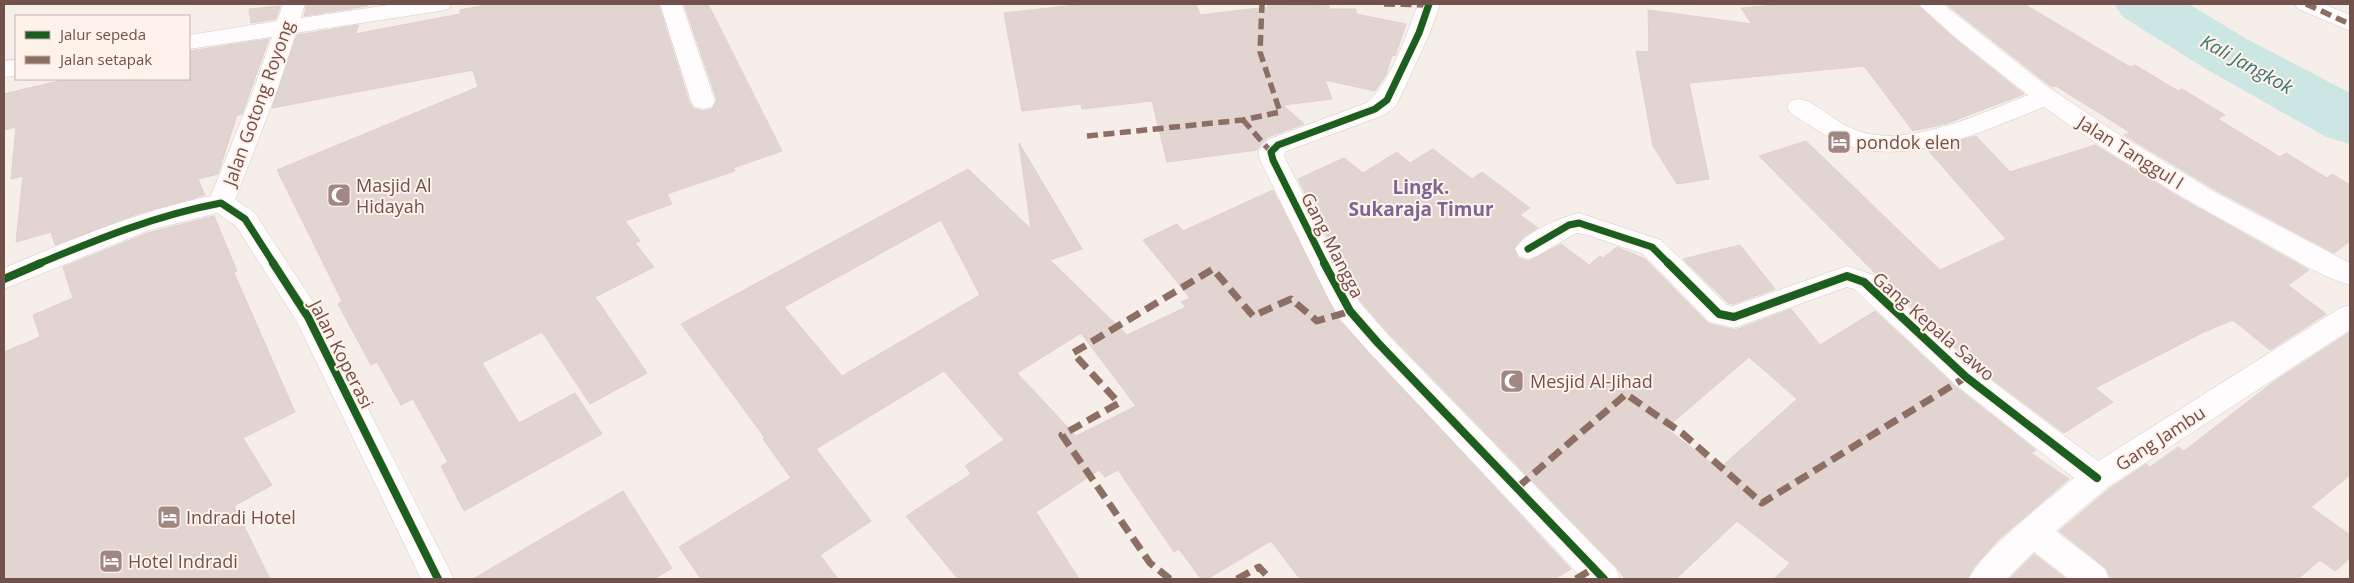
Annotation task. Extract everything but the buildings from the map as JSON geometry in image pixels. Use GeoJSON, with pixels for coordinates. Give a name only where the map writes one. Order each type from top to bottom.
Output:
{"type":"FeatureCollection","features":[{"type":"Feature","properties":{"kind":"street","name":"Jalan Gotong Royong"},"geometry":{"type":"LineString","coordinates":[[221,203],[265,91],[284,28],[294,4]]}},
{"type":"Feature","properties":{"kind":"street"},"geometry":{"type":"LineString","coordinates":[[190,42],[440,4]]}},
{"type":"Feature","properties":{"kind":"street"},"geometry":{"type":"LineString","coordinates":[[671,4],[703,101]]}},
{"type":"Feature","properties":{"kind":"street","name":"Gang Mangga"},"geometry":{"type":"LineString","coordinates":[[1429,4],[1420,33],[1387,100],[1382,105],[1278,145],[1271,152],[1273,160],[1339,293],[1350,311],[1378,343],[1604,579]]}},
{"type":"Feature","properties":{"kind":"street","name":"Jalan Tanggul I"},"geometry":{"type":"LineString","coordinates":[[1929,4],[2046,97],[2177,182],[2249,224],[2350,274]]}},
{"type":"Feature","properties":{"kind":"street"},"geometry":{"type":"LineString","coordinates":[[2306,4],[2350,24]]}},
{"type":"Feature","properties":{"kind":"street"},"geometry":{"type":"LineString","coordinates":[[1799,107],[1856,139],[1888,145],[1955,131],[2046,97]]}},
{"type":"Feature","properties":{"kind":"street"},"geometry":{"type":"LineString","coordinates":[[4,279],[133,226],[189,208],[221,203]]}},
{"type":"Feature","properties":{"kind":"street","name":"Jalan Koperasi"},"geometry":{"type":"LineString","coordinates":[[221,203],[245,219],[308,317],[438,579]]}},
{"type":"Feature","properties":{"kind":"street","name":"Gang Kepala Sawo"},"geometry":{"type":"LineString","coordinates":[[1528,249],[1569,224],[1579,223],[1592,226],[1652,247],[1719,314],[1734,317],[1847,276],[1856,278],[1864,282],[1966,377],[2097,478]]}},
{"type":"Feature","properties":{"kind":"street","name":"Gang Jambu"},"geometry":{"type":"LineString","coordinates":[[1985,579],[2033,532],[2097,478],[2350,316]]}},
{"type":"Feature","properties":{"kind":"street"},"geometry":{"type":"LineString","coordinates":[[2033,532],[2093,579]]}},
{"type":"Feature","properties":{"kind":"waterway","name":"Kali Jangkok"},"geometry":{"type":"LineString","coordinates":[[2145,4],[2223,52],[2350,121]]}},
{"type":"Feature","properties":{"kind":"marked path"},"geometry":{"type":"LineString","coordinates":[[1087,136],[1243,120],[1280,112],[1260,52],[1262,4]]}},
{"type":"Feature","properties":{"kind":"marked path"},"geometry":{"type":"LineString","coordinates":[[1384,4],[1429,5]]}},
{"type":"Feature","properties":{"kind":"marked path"},"geometry":{"type":"LineString","coordinates":[[2306,4],[2350,24]]}},
{"type":"Feature","properties":{"kind":"marked path"},"geometry":{"type":"LineString","coordinates":[[1243,120],[1271,152]]}},
{"type":"Feature","properties":{"kind":"marked path"},"geometry":{"type":"LineString","coordinates":[[1170,579],[1150,563],[1062,435],[1119,403],[1073,353],[1213,269],[1253,316],[1291,299],[1317,321],[1351,311]]}},
{"type":"Feature","properties":{"kind":"marked path"},"geometry":{"type":"LineString","coordinates":[[1518,487],[1626,394],[1682,433],[1762,503],[1966,377]]}},
{"type":"Feature","properties":{"kind":"marked path"},"geometry":{"type":"LineString","coordinates":[[1237,579],[1259,567],[1270,579]]}},
{"type":"Feature","properties":{"kind":"marked path"},"geometry":{"type":"LineString","coordinates":[[1576,579],[1594,568]]}},
{"type":"Feature","properties":{"kind":"cycle path"},"geometry":{"type":"LineString","coordinates":[[1429,4],[1419,33],[1387,100],[1375,109],[1278,145],[1271,152],[1273,160],[1339,293],[1350,311],[1378,343],[1604,579]]}},
{"type":"Feature","properties":{"kind":"cycle path"},"geometry":{"type":"LineString","coordinates":[[4,279],[110,234],[165,215],[193,208],[221,203],[245,219],[308,317],[438,579]]}},
{"type":"Feature","properties":{"kind":"cycle path"},"geometry":{"type":"LineString","coordinates":[[1528,249],[1569,225],[1579,223],[1592,226],[1652,247],[1719,314],[1734,317],[1847,276],[1864,282],[1966,377],[2097,478]]}},
{"type":"Feature","properties":{"kind":"place","name":"pondok elen"},"geometry":{"type":"Point","coordinates":[1839,142]}},
{"type":"Feature","properties":{"kind":"place","name":"Masjid Al Hidayah"},"geometry":{"type":"Point","coordinates":[339,195]}},
{"type":"Feature","properties":{"kind":"place","name":"Mesjid Al-Jihad"},"geometry":{"type":"Point","coordinates":[1512,381]}},
{"type":"Feature","properties":{"kind":"place","name":"Indradi Hotel"},"geometry":{"type":"Point","coordinates":[169,517]}},
{"type":"Feature","properties":{"kind":"place","name":"Hotel Indradi"},"geometry":{"type":"Point","coordinates":[111,561]}},
{"type":"Feature","properties":{"kind":"district","name":"Lingk. Sukaraja Timur"},"geometry":{"type":"Point","coordinates":[1421,198]}}]}
